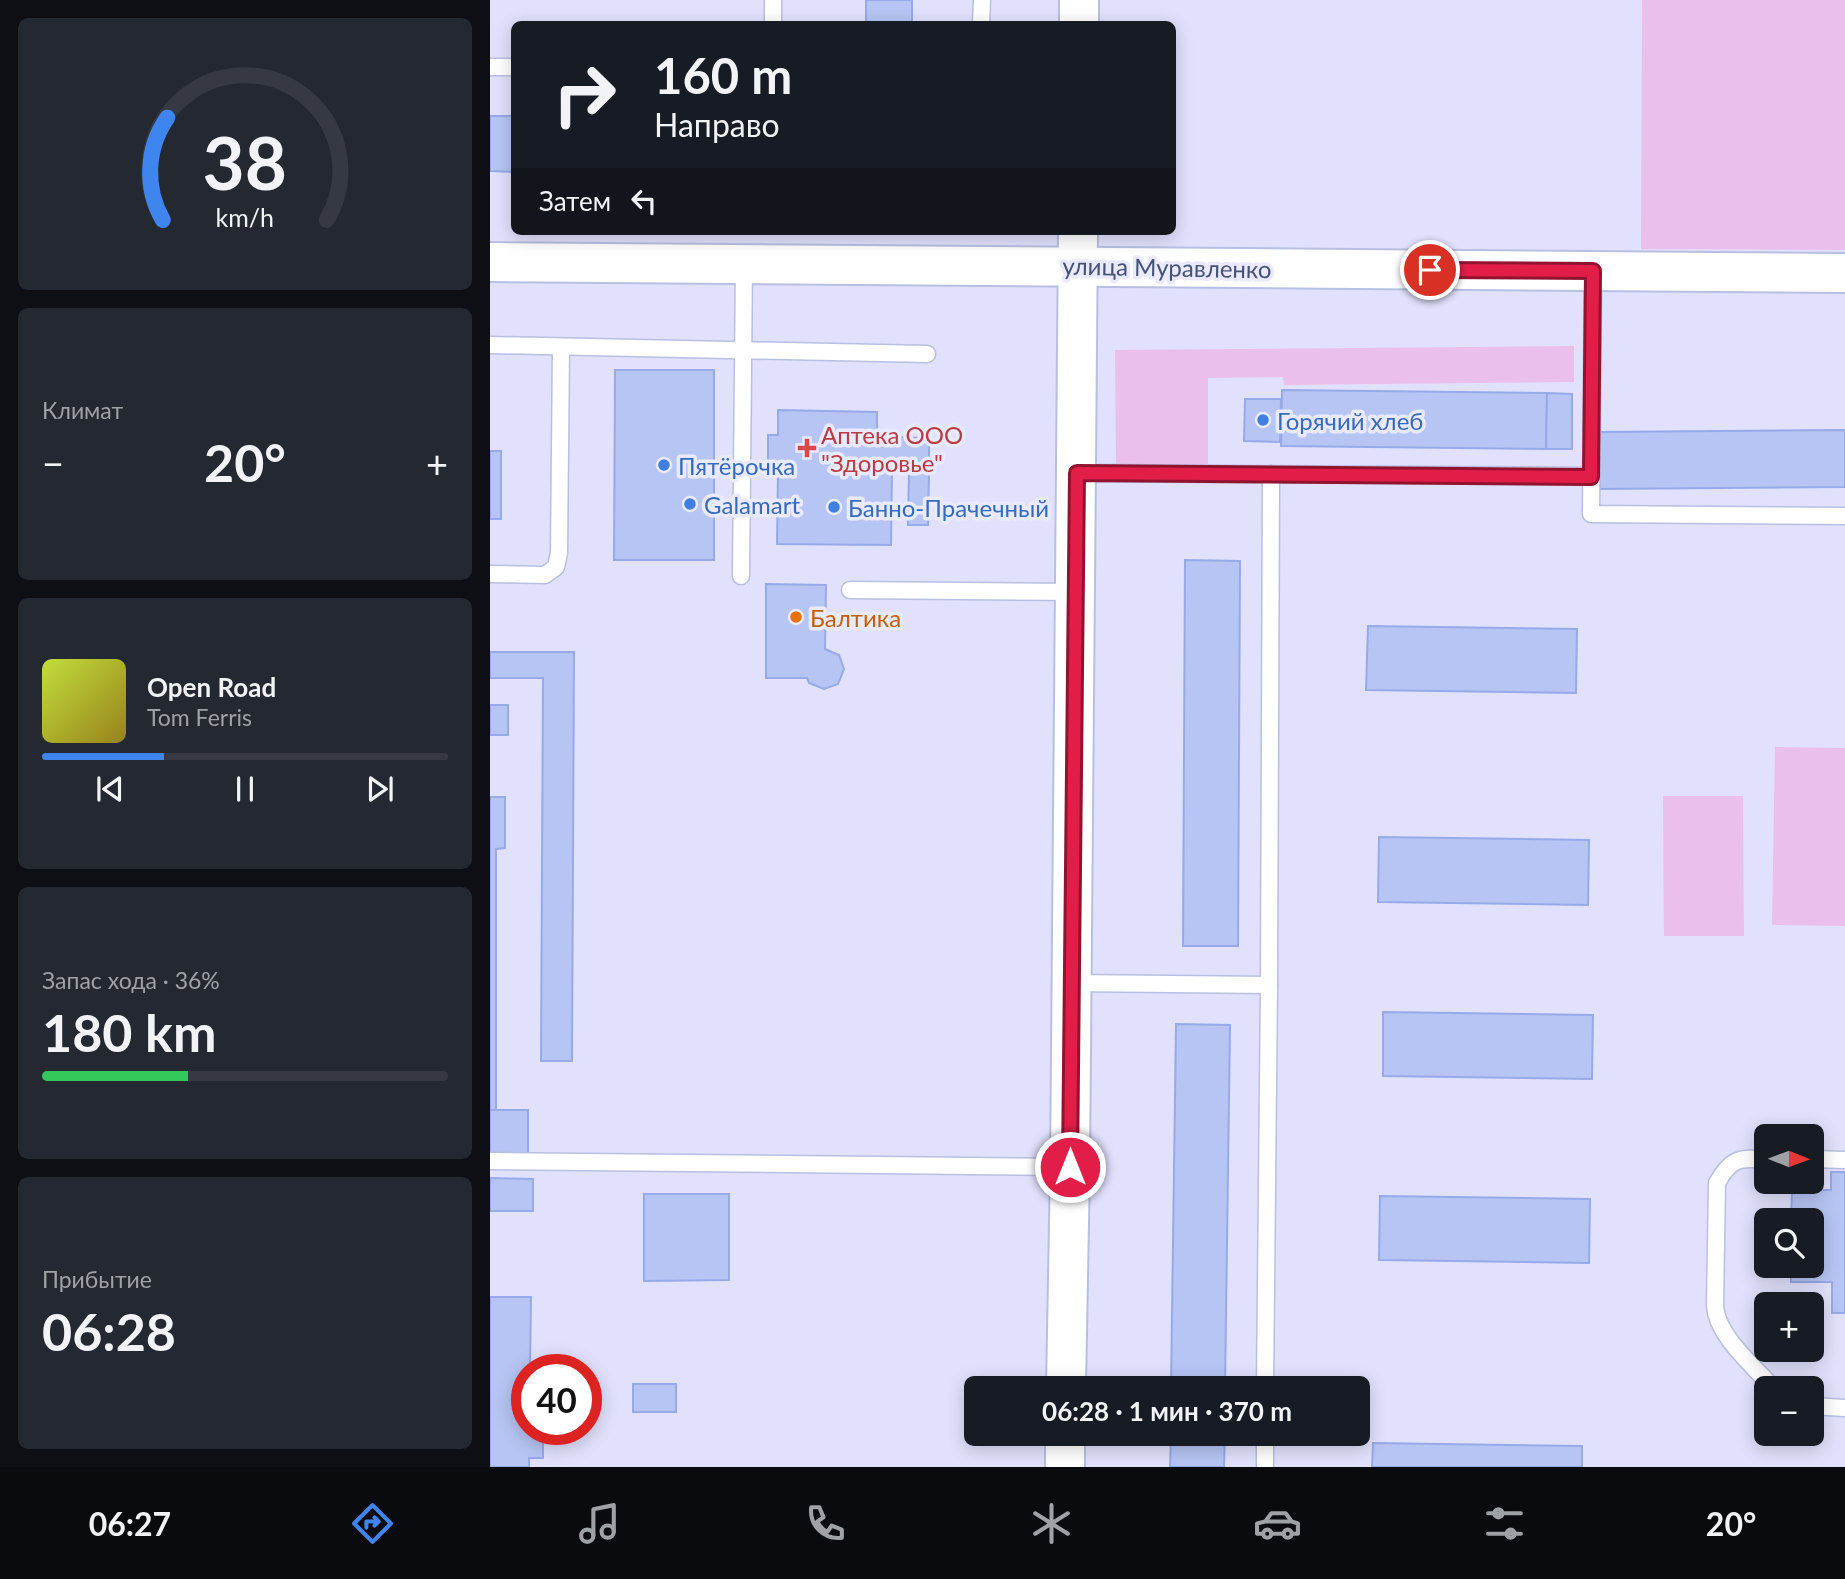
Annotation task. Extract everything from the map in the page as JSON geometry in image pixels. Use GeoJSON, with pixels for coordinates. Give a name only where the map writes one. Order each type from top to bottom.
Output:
{"type":"FeatureCollection","features":[{"type":"Feature","properties":{"kind":"street"},"geometry":{"type":"LineString","coordinates":[[1079,0],[1079,21]]}},
{"type":"Feature","properties":{"kind":"street"},"geometry":{"type":"LineString","coordinates":[[1066,1376],[1078,249]]}},
{"type":"Feature","properties":{"kind":"street","name":"улица Муравленко"},"geometry":{"type":"LineString","coordinates":[[490,262],[744,262],[1078,249],[1593,271],[1845,273]]}},
{"type":"Feature","properties":{"kind":"street"},"geometry":{"type":"LineString","coordinates":[[1065,1446],[1065,1467]]}},
{"type":"Feature","properties":{"kind":"lane"},"geometry":{"type":"LineString","coordinates":[[773,0],[773,21]]}},
{"type":"Feature","properties":{"kind":"lane"},"geometry":{"type":"LineString","coordinates":[[981,21],[982,0]]}},
{"type":"Feature","properties":{"kind":"lane"},"geometry":{"type":"LineString","coordinates":[[490,67],[511,67]]}},
{"type":"Feature","properties":{"kind":"lane"},"geometry":{"type":"LineString","coordinates":[[741,576],[744,262]]}},
{"type":"Feature","properties":{"kind":"lane"},"geometry":{"type":"LineString","coordinates":[[1593,271],[1591,514],[1845,516]]}},
{"type":"Feature","properties":{"kind":"lane"},"geometry":{"type":"LineString","coordinates":[[490,345],[927,354]]}},
{"type":"Feature","properties":{"kind":"lane"},"geometry":{"type":"LineString","coordinates":[[490,574],[545,575],[556,567],[559,553],[561,346]]}},
{"type":"Feature","properties":{"kind":"lane"},"geometry":{"type":"LineString","coordinates":[[1077,473],[1591,477]]}},
{"type":"Feature","properties":{"kind":"lane"},"geometry":{"type":"LineString","coordinates":[[1265,1376],[1271,474]]}},
{"type":"Feature","properties":{"kind":"lane"},"geometry":{"type":"LineString","coordinates":[[850,590],[1074,593]]}},
{"type":"Feature","properties":{"kind":"lane"},"geometry":{"type":"LineString","coordinates":[[1071,983],[1269,985]]}},
{"type":"Feature","properties":{"kind":"lane"},"geometry":{"type":"LineString","coordinates":[[1754,1158],[1744,1158],[1726,1167],[1717,1182],[1715,1317],[1721,1330],[1762,1376]]}},
{"type":"Feature","properties":{"kind":"lane"},"geometry":{"type":"LineString","coordinates":[[1824,1159],[1845,1160]]}},
{"type":"Feature","properties":{"kind":"lane"},"geometry":{"type":"LineString","coordinates":[[490,1161],[1070,1167]]}},
{"type":"Feature","properties":{"kind":"lane"},"geometry":{"type":"LineString","coordinates":[[1824,1407],[1845,1408]]}},
{"type":"Feature","properties":{"kind":"lane"},"geometry":{"type":"LineString","coordinates":[[1265,1446],[1265,1467]]}},
{"type":"Feature","properties":{"kind":"shaded area"},"geometry":{"type":"Polygon","coordinates":[[[1642,0],[1845,0],[1845,250],[1641,249],[1642,0]]]}},
{"type":"Feature","properties":{"kind":"shaded area"},"geometry":{"type":"Polygon","coordinates":[[[1574,346],[1574,382],[1284,385],[1283,377],[1208,378],[1208,466],[1116,467],[1115,350],[1574,346]]]}},
{"type":"Feature","properties":{"kind":"shaded area"},"geometry":{"type":"Polygon","coordinates":[[[1775,747],[1845,748],[1845,926],[1772,925],[1775,747]]]}},
{"type":"Feature","properties":{"kind":"shaded area"},"geometry":{"type":"Polygon","coordinates":[[[1663,796],[1743,796],[1744,936],[1664,936],[1663,796]]]}},
{"type":"Feature","properties":{"kind":"building"},"geometry":{"type":"Polygon","coordinates":[[[866,0],[912,0],[912,21],[866,21],[866,0]]]}},
{"type":"Feature","properties":{"kind":"building"},"geometry":{"type":"Polygon","coordinates":[[[490,116],[511,116],[511,172],[490,171],[490,116]]]}},
{"type":"Feature","properties":{"kind":"building","name":"Пятёрочка"},"geometry":{"type":"Polygon","coordinates":[[[615,370],[714,370],[714,560],[614,560],[615,370]]]}},
{"type":"Feature","properties":{"kind":"building"},"geometry":{"type":"Polygon","coordinates":[[[1282,390],[1547,393],[1546,449],[1281,446],[1282,390]]]}},
{"type":"Feature","properties":{"kind":"building"},"geometry":{"type":"Polygon","coordinates":[[[1547,393],[1572,394],[1572,449],[1546,449],[1547,393]]]}},
{"type":"Feature","properties":{"kind":"building","name":"Горячий хлеб"},"geometry":{"type":"Polygon","coordinates":[[[1245,399],[1281,399],[1280,442],[1244,441],[1245,399]]]}},
{"type":"Feature","properties":{"kind":"building","name":"Банно-Прачечный"},"geometry":{"type":"Polygon","coordinates":[[[778,410],[877,412],[877,437],[929,438],[929,471],[892,470],[891,545],[777,544],[778,471],[768,471],[768,435],[778,435],[778,410]]]}},
{"type":"Feature","properties":{"kind":"building"},"geometry":{"type":"Polygon","coordinates":[[[1845,430],[1845,487],[1600,489],[1600,432],[1845,430]]]}},
{"type":"Feature","properties":{"kind":"building"},"geometry":{"type":"Polygon","coordinates":[[[490,451],[501,451],[501,519],[490,519],[490,451]]]}},
{"type":"Feature","properties":{"kind":"building"},"geometry":{"type":"Polygon","coordinates":[[[909,471],[929,471],[928,525],[908,525],[909,471]]]}},
{"type":"Feature","properties":{"kind":"building"},"geometry":{"type":"Polygon","coordinates":[[[1185,560],[1240,561],[1238,946],[1183,946],[1185,560]]]}},
{"type":"Feature","properties":{"kind":"building","name":"Балтика"},"geometry":{"type":"Polygon","coordinates":[[[766,584],[826,585],[825,649],[839,655],[844,669],[838,684],[824,689],[809,683],[807,678],[766,678],[766,584]]]}},
{"type":"Feature","properties":{"kind":"building"},"geometry":{"type":"Polygon","coordinates":[[[1368,626],[1577,629],[1576,693],[1366,690],[1368,626]]]}},
{"type":"Feature","properties":{"kind":"building"},"geometry":{"type":"Polygon","coordinates":[[[490,652],[574,652],[572,1061],[541,1061],[543,678],[490,678],[490,652]]]}},
{"type":"Feature","properties":{"kind":"building"},"geometry":{"type":"Polygon","coordinates":[[[490,705],[508,705],[508,735],[490,735],[490,705]]]}},
{"type":"Feature","properties":{"kind":"building"},"geometry":{"type":"Polygon","coordinates":[[[490,797],[505,797],[505,848],[496,849],[496,1110],[490,1110],[490,797]]]}},
{"type":"Feature","properties":{"kind":"building"},"geometry":{"type":"Polygon","coordinates":[[[1379,837],[1589,840],[1588,905],[1378,902],[1379,837]]]}},
{"type":"Feature","properties":{"kind":"building"},"geometry":{"type":"Polygon","coordinates":[[[1383,1012],[1593,1015],[1592,1079],[1383,1076],[1383,1012]]]}},
{"type":"Feature","properties":{"kind":"building"},"geometry":{"type":"Polygon","coordinates":[[[1176,1024],[1230,1025],[1225,1376],[1171,1376],[1176,1024]]]}},
{"type":"Feature","properties":{"kind":"building"},"geometry":{"type":"Polygon","coordinates":[[[490,1110],[528,1110],[528,1153],[490,1153],[490,1110]]]}},
{"type":"Feature","properties":{"kind":"building"},"geometry":{"type":"Polygon","coordinates":[[[1831,1172],[1845,1172],[1845,1313],[1832,1313],[1832,1282],[1791,1282],[1791,1278],[1824,1278],[1824,1208],[1791,1208],[1792,1194],[1824,1194],[1824,1190],[1831,1190],[1831,1172]]]}},
{"type":"Feature","properties":{"kind":"building"},"geometry":{"type":"Polygon","coordinates":[[[490,1178],[533,1179],[533,1211],[490,1211],[490,1178]]]}},
{"type":"Feature","properties":{"kind":"building"},"geometry":{"type":"Polygon","coordinates":[[[644,1194],[729,1194],[729,1280],[644,1281],[644,1194]]]}},
{"type":"Feature","properties":{"kind":"building"},"geometry":{"type":"Polygon","coordinates":[[[1380,1196],[1590,1199],[1589,1263],[1379,1260],[1380,1196]]]}},
{"type":"Feature","properties":{"kind":"building"},"geometry":{"type":"Polygon","coordinates":[[[490,1297],[531,1297],[530,1354],[511,1354],[511,1445],[543,1445],[543,1458],[529,1458],[529,1467],[490,1467],[490,1297]]]}},
{"type":"Feature","properties":{"kind":"building"},"geometry":{"type":"Polygon","coordinates":[[[633,1384],[676,1384],[676,1412],[633,1412],[633,1384]]]}},
{"type":"Feature","properties":{"kind":"building"},"geometry":{"type":"Polygon","coordinates":[[[1373,1443],[1582,1446],[1582,1467],[1372,1467],[1373,1443]]]}},
{"type":"Feature","properties":{"kind":"building"},"geometry":{"type":"Polygon","coordinates":[[[1171,1446],[1225,1446],[1224,1467],[1170,1467],[1171,1446]]]}},
{"type":"Feature","properties":{"kind":"place","name":"Горячий хлеб"},"geometry":{"type":"Point","coordinates":[1263,420]}},
{"type":"Feature","properties":{"kind":"place","name":"Аптека ООО \"Здоровье\""},"geometry":{"type":"Point","coordinates":[807,448]}},
{"type":"Feature","properties":{"kind":"place","name":"Пятёрочка"},"geometry":{"type":"Point","coordinates":[664,465]}},
{"type":"Feature","properties":{"kind":"place","name":"Galamart"},"geometry":{"type":"Point","coordinates":[690,504]}},
{"type":"Feature","properties":{"kind":"place","name":"Банно-Прачечный"},"geometry":{"type":"Point","coordinates":[834,507]}},
{"type":"Feature","properties":{"kind":"place","name":"Балтика"},"geometry":{"type":"Point","coordinates":[796,617]}},
{"type":"Feature","properties":{"kind":"route"},"geometry":{"type":"LineString","coordinates":[[1070,1167],[1077,473],[1591,477],[1593,271],[1430,270]]}}]}
